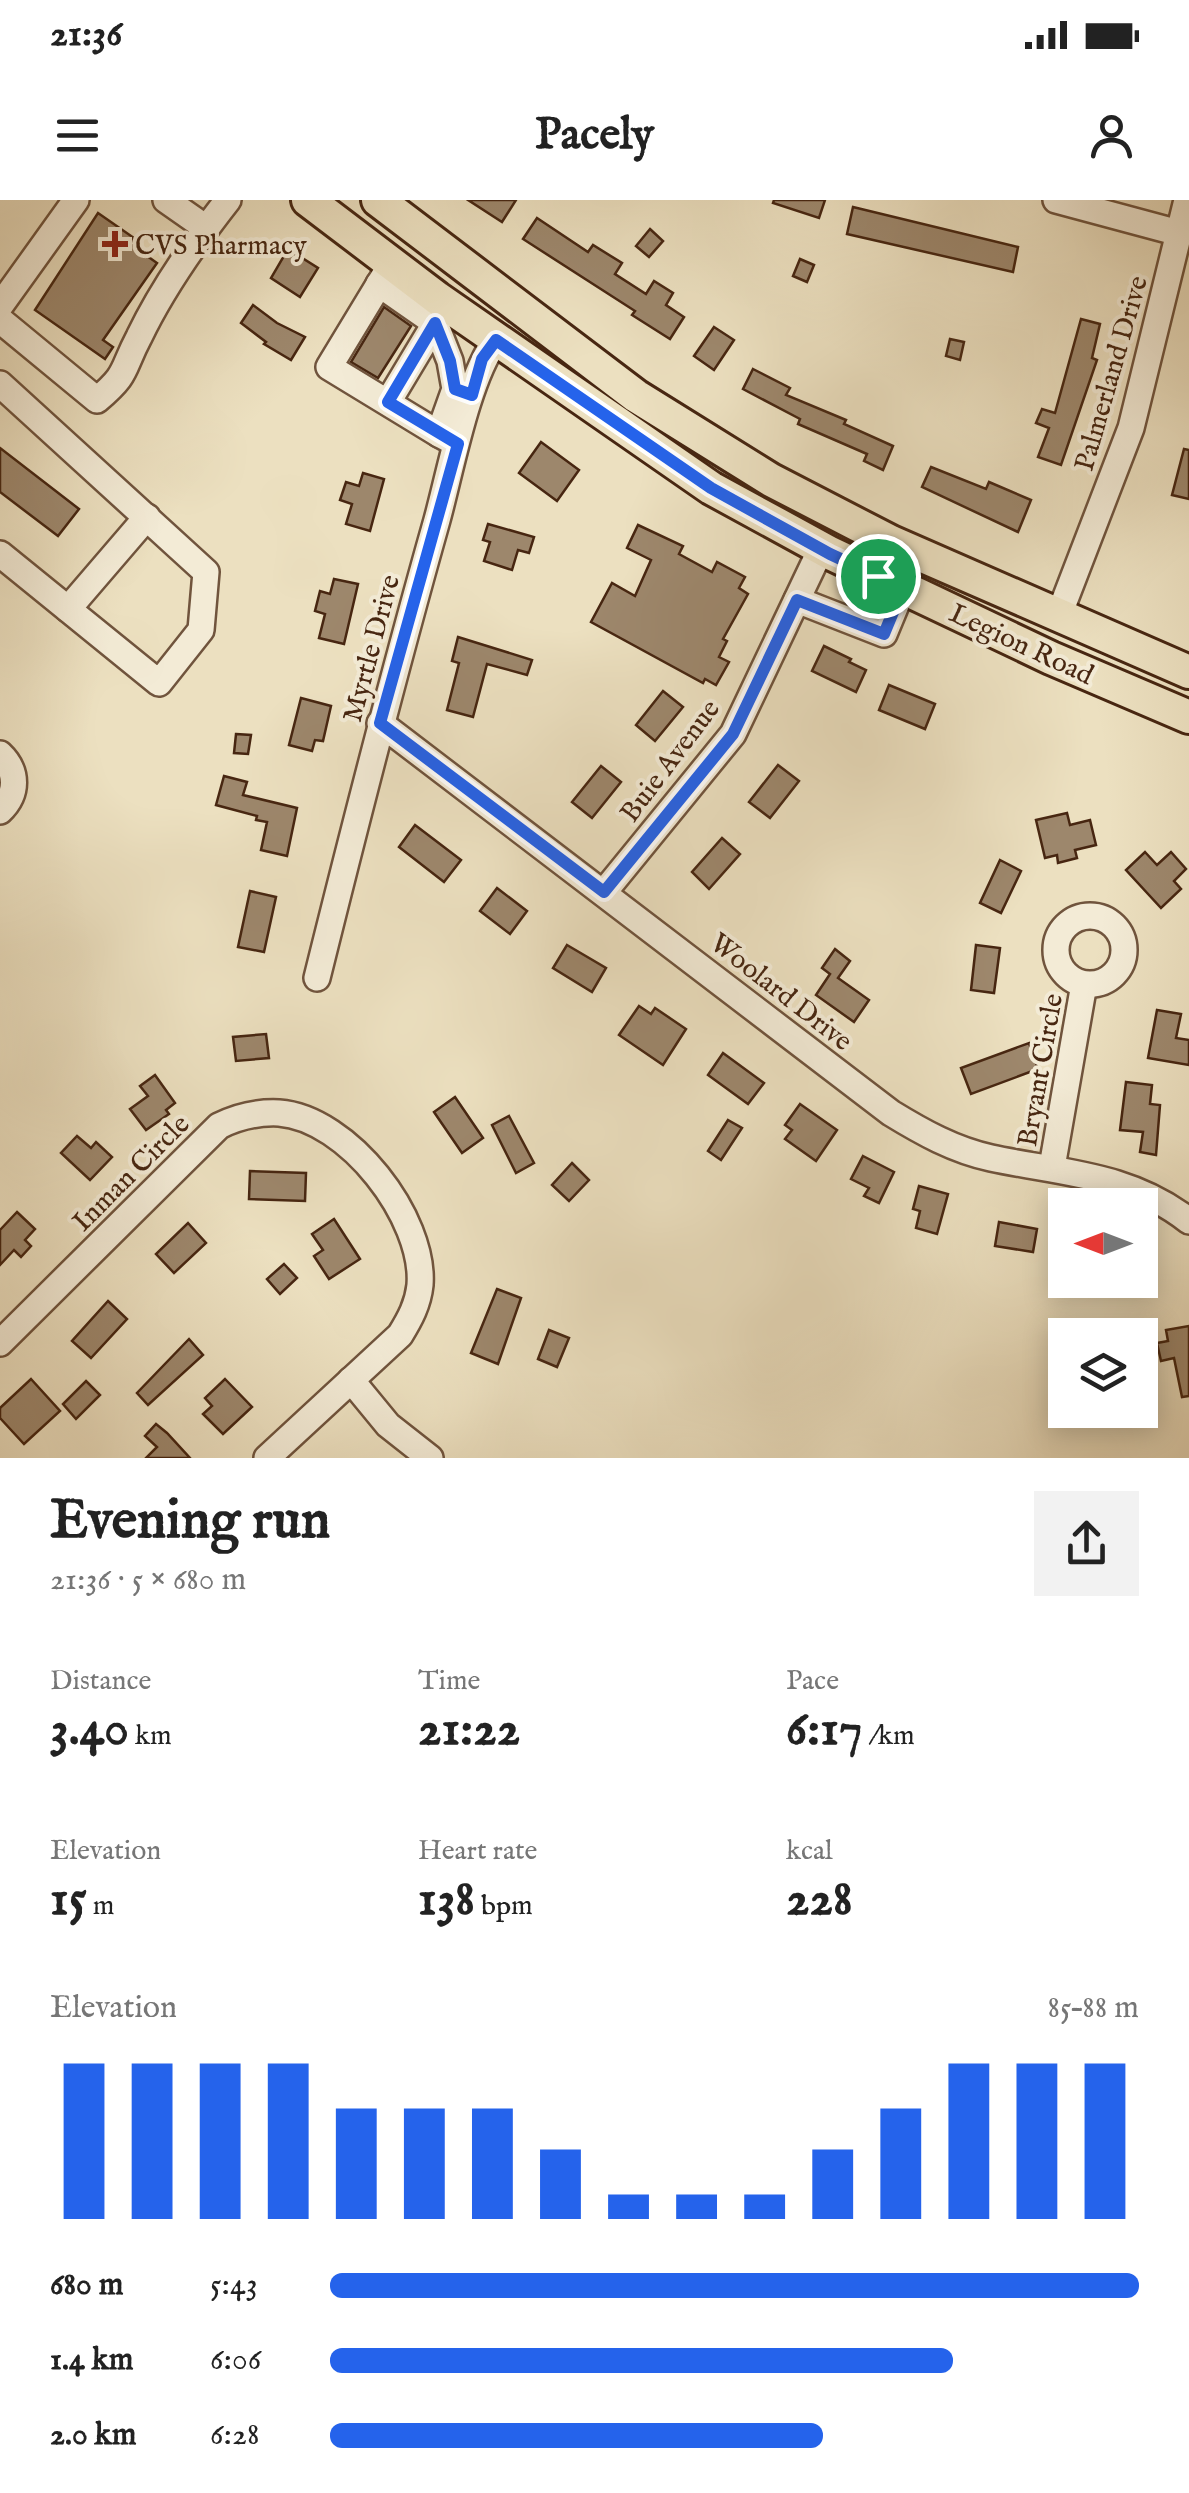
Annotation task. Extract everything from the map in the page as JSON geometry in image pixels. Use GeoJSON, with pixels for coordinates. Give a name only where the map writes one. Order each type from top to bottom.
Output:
{"type":"FeatureCollection","features":[{"type":"Feature","properties":{"kind":"main road","name":"Legion Road"},"geometry":{"type":"LineString","coordinates":[[308,200],[385,274],[441,314],[496,340],[711,488],[821,549],[1189,717]]}},
{"type":"Feature","properties":{"kind":"main road","name":"Legion Road"},"geometry":{"type":"LineString","coordinates":[[378,200],[678,425],[832,514],[1189,672]]}},
{"type":"Feature","properties":{"kind":"main road"},"geometry":{"type":"LineString","coordinates":[[891,582],[906,574],[1042,627],[1059,615]]}},
{"type":"Feature","properties":{"kind":"main road"},"geometry":{"type":"LineString","coordinates":[[1085,672],[1106,661],[1189,694]]}},
{"type":"Feature","properties":{"kind":"street"},"geometry":{"type":"LineString","coordinates":[[0,306],[76,200]]}},
{"type":"Feature","properties":{"kind":"street"},"geometry":{"type":"LineString","coordinates":[[166,200],[206,228]]}},
{"type":"Feature","properties":{"kind":"street"},"geometry":{"type":"LineString","coordinates":[[0,320],[97,400],[123,378],[138,337],[206,228],[228,200]]}},
{"type":"Feature","properties":{"kind":"street"},"geometry":{"type":"LineString","coordinates":[[1056,200],[1179,233]]}},
{"type":"Feature","properties":{"kind":"street","name":"Palmerland Drive"},"geometry":{"type":"LineString","coordinates":[[1059,615],[1131,428],[1187,200]]}},
{"type":"Feature","properties":{"kind":"street"},"geometry":{"type":"LineString","coordinates":[[385,274],[329,366],[448,439]]}},
{"type":"Feature","properties":{"kind":"street"},"geometry":{"type":"LineString","coordinates":[[388,402],[441,314]]}},
{"type":"Feature","properties":{"kind":"street"},"geometry":{"type":"LineString","coordinates":[[441,314],[450,361],[464,392]]}},
{"type":"Feature","properties":{"kind":"street","name":"Myrtle Drive"},"geometry":{"type":"LineString","coordinates":[[316,978],[448,439],[464,392],[496,340]]}},
{"type":"Feature","properties":{"kind":"street"},"geometry":{"type":"LineString","coordinates":[[0,384],[206,572],[201,630],[159,682],[0,554]]}},
{"type":"Feature","properties":{"kind":"street"},"geometry":{"type":"LineString","coordinates":[[68,609],[147,517]]}},
{"type":"Feature","properties":{"kind":"street","name":"Buie Avenue"},"geometry":{"type":"LineString","coordinates":[[604,892],[733,734],[821,549]]}},
{"type":"Feature","properties":{"kind":"street"},"geometry":{"type":"LineString","coordinates":[[797,600],[884,634],[891,582]]}},
{"type":"Feature","properties":{"kind":"street","name":"Woolard Drive"},"geometry":{"type":"LineString","coordinates":[[380,723],[891,1113],[965,1150],[1116,1182],[1144,1192],[1189,1221]]}},
{"type":"Feature","properties":{"kind":"street"},"geometry":{"type":"LineString","coordinates":[[0,754],[12,770],[14,782],[13,794],[0,811]]}},
{"type":"Feature","properties":{"kind":"street","name":"Bryant Circle"},"geometry":{"type":"LineString","coordinates":[[1052,1167],[1084,984]]}},
{"type":"Feature","properties":{"kind":"street","name":"Inman Circle"},"geometry":{"type":"LineString","coordinates":[[0,1342],[219,1126],[234,1119],[279,1114],[302,1119],[329,1131],[366,1163],[400,1210],[419,1261],[418,1298],[400,1335],[267,1458]]}},
{"type":"Feature","properties":{"kind":"street"},"geometry":{"type":"LineString","coordinates":[[351,1380],[388,1425],[430,1458]]}},
{"type":"Feature","properties":{"kind":"building"},"geometry":{"type":"Polygon","coordinates":[[[468,200],[516,200],[502,222],[468,200]]]}},
{"type":"Feature","properties":{"kind":"building"},"geometry":{"type":"Polygon","coordinates":[[[825,200],[819,218],[773,203],[825,200]]]}},
{"type":"Feature","properties":{"kind":"building"},"geometry":{"type":"Polygon","coordinates":[[[853,207],[1018,247],[1013,272],[847,234],[853,207]]]}},
{"type":"Feature","properties":{"kind":"building"},"geometry":{"type":"Polygon","coordinates":[[[98,213],[134,238],[130,244],[157,263],[103,340],[113,347],[105,359],[35,310],[98,213]]]}},
{"type":"Feature","properties":{"kind":"building"},"geometry":{"type":"Polygon","coordinates":[[[537,218],[588,252],[593,245],[622,263],[615,274],[646,294],[654,281],[673,293],[666,305],[684,317],[670,339],[632,315],[635,311],[523,239],[537,218]]]}},
{"type":"Feature","properties":{"kind":"building"},"geometry":{"type":"Polygon","coordinates":[[[650,229],[663,241],[649,257],[636,246],[650,229]]]}},
{"type":"Feature","properties":{"kind":"building"},"geometry":{"type":"Polygon","coordinates":[[[288,249],[318,268],[300,297],[271,278],[288,249]]]}},
{"type":"Feature","properties":{"kind":"building"},"geometry":{"type":"Polygon","coordinates":[[[800,259],[814,265],[807,282],[793,276],[800,259]]]}},
{"type":"Feature","properties":{"kind":"building"},"geometry":{"type":"Polygon","coordinates":[[[253,305],[305,337],[291,360],[264,344],[241,323],[253,305]]]}},
{"type":"Feature","properties":{"kind":"building"},"geometry":{"type":"Polygon","coordinates":[[[384,307],[411,326],[378,378],[351,362],[384,307]]]}},
{"type":"Feature","properties":{"kind":"building"},"geometry":{"type":"Polygon","coordinates":[[[1081,319],[1100,324],[1092,358],[1097,360],[1061,465],[1038,457],[1049,428],[1036,423],[1042,409],[1055,413],[1081,319]]]}},
{"type":"Feature","properties":{"kind":"building"},"geometry":{"type":"Polygon","coordinates":[[[714,327],[734,340],[714,370],[694,356],[714,327]]]}},
{"type":"Feature","properties":{"kind":"building"},"geometry":{"type":"Polygon","coordinates":[[[950,339],[964,342],[960,360],[946,356],[950,339]]]}},
{"type":"Feature","properties":{"kind":"building"},"geometry":{"type":"Polygon","coordinates":[[[753,369],[790,388],[786,395],[846,420],[844,424],[893,446],[883,470],[864,461],[867,454],[798,424],[800,419],[743,389],[753,369]]]}},
{"type":"Feature","properties":{"kind":"building"},"geometry":{"type":"Polygon","coordinates":[[[541,442],[579,470],[557,501],[519,473],[541,442]]]}},
{"type":"Feature","properties":{"kind":"building"},"geometry":{"type":"Polygon","coordinates":[[[0,448],[79,509],[58,536],[0,492],[0,448]]]}},
{"type":"Feature","properties":{"kind":"building"},"geometry":{"type":"Polygon","coordinates":[[[1184,449],[1189,450],[1189,499],[1172,495],[1184,449]]]}},
{"type":"Feature","properties":{"kind":"building"},"geometry":{"type":"Polygon","coordinates":[[[931,467],[986,489],[989,482],[1031,500],[1018,532],[922,487],[931,467]]]}},
{"type":"Feature","properties":{"kind":"building"},"geometry":{"type":"Polygon","coordinates":[[[363,473],[384,479],[370,531],[346,524],[352,504],[340,500],[346,482],[359,486],[363,473]]]}},
{"type":"Feature","properties":{"kind":"building"},"geometry":{"type":"Polygon","coordinates":[[[488,524],[534,537],[529,553],[518,550],[512,570],[484,561],[490,542],[483,540],[488,524]]]}},
{"type":"Feature","properties":{"kind":"building"},"geometry":{"type":"Polygon","coordinates":[[[638,525],[683,546],[679,554],[712,572],[717,562],[745,577],[739,588],[748,594],[723,639],[727,641],[719,657],[729,662],[716,685],[705,679],[703,683],[591,622],[612,583],[635,596],[651,560],[627,548],[638,525]]]}},
{"type":"Feature","properties":{"kind":"building"},"geometry":{"type":"Polygon","coordinates":[[[334,579],[358,584],[344,644],[319,638],[325,614],[315,611],[320,591],[330,594],[334,579]]]}},
{"type":"Feature","properties":{"kind":"building"},"geometry":{"type":"Polygon","coordinates":[[[458,637],[532,660],[527,675],[487,664],[473,717],[447,710],[459,663],[452,661],[458,637]]]}},
{"type":"Feature","properties":{"kind":"building"},"geometry":{"type":"Polygon","coordinates":[[[824,646],[866,670],[856,692],[812,671],[824,646]]]}},
{"type":"Feature","properties":{"kind":"building"},"geometry":{"type":"Polygon","coordinates":[[[889,685],[935,704],[925,729],[879,710],[889,685]]]}},
{"type":"Feature","properties":{"kind":"building"},"geometry":{"type":"Polygon","coordinates":[[[663,691],[683,707],[655,741],[636,725],[663,691]]]}},
{"type":"Feature","properties":{"kind":"building"},"geometry":{"type":"Polygon","coordinates":[[[301,698],[331,706],[323,741],[315,740],[312,751],[289,745],[301,698]]]}},
{"type":"Feature","properties":{"kind":"building"},"geometry":{"type":"Polygon","coordinates":[[[236,734],[251,735],[248,754],[234,753],[236,734]]]}},
{"type":"Feature","properties":{"kind":"building"},"geometry":{"type":"Polygon","coordinates":[[[778,765],[799,781],[770,818],[749,802],[778,765]]]}},
{"type":"Feature","properties":{"kind":"building"},"geometry":{"type":"Polygon","coordinates":[[[601,766],[621,782],[592,818],[572,802],[601,766]]]}},
{"type":"Feature","properties":{"kind":"building"},"geometry":{"type":"Polygon","coordinates":[[[224,776],[247,782],[243,795],[297,808],[287,856],[261,850],[267,822],[216,805],[224,776]]]}},
{"type":"Feature","properties":{"kind":"building"},"geometry":{"type":"Polygon","coordinates":[[[1067,813],[1070,825],[1090,820],[1096,845],[1075,850],[1077,858],[1058,863],[1057,855],[1045,858],[1036,820],[1067,813]]]}},
{"type":"Feature","properties":{"kind":"building"},"geometry":{"type":"Polygon","coordinates":[[[415,825],[461,860],[444,882],[399,847],[415,825]]]}},
{"type":"Feature","properties":{"kind":"building"},"geometry":{"type":"Polygon","coordinates":[[[722,838],[740,854],[709,889],[692,872],[722,838]]]}},
{"type":"Feature","properties":{"kind":"building"},"geometry":{"type":"Polygon","coordinates":[[[1145,852],[1157,865],[1171,852],[1186,869],[1174,881],[1181,889],[1161,908],[1126,870],[1145,852]]]}},
{"type":"Feature","properties":{"kind":"building"},"geometry":{"type":"Polygon","coordinates":[[[1000,860],[1021,871],[1001,913],[980,903],[1000,860]]]}},
{"type":"Feature","properties":{"kind":"building"},"geometry":{"type":"Polygon","coordinates":[[[497,888],[527,911],[510,934],[480,911],[497,888]]]}},
{"type":"Feature","properties":{"kind":"building"},"geometry":{"type":"Polygon","coordinates":[[[250,891],[276,897],[264,952],[238,947],[250,891]]]}},
{"type":"Feature","properties":{"kind":"building"},"geometry":{"type":"Polygon","coordinates":[[[567,945],[606,968],[592,992],[553,968],[567,945]]]}},
{"type":"Feature","properties":{"kind":"building"},"geometry":{"type":"Polygon","coordinates":[[[976,945],[1000,948],[994,993],[971,990],[976,945]]]}},
{"type":"Feature","properties":{"kind":"building"},"geometry":{"type":"Polygon","coordinates":[[[835,949],[850,961],[838,978],[869,1000],[854,1022],[816,995],[830,974],[822,968],[835,949]]]}},
{"type":"Feature","properties":{"kind":"building"},"geometry":{"type":"Polygon","coordinates":[[[639,1006],[651,1014],[655,1008],[686,1029],[663,1065],[619,1035],[639,1006]]]}},
{"type":"Feature","properties":{"kind":"building"},"geometry":{"type":"Polygon","coordinates":[[[1157,1010],[1181,1014],[1176,1038],[1189,1040],[1189,1065],[1148,1058],[1157,1010]]]}},
{"type":"Feature","properties":{"kind":"building"},"geometry":{"type":"Polygon","coordinates":[[[266,1034],[269,1058],[236,1061],[233,1037],[266,1034]]]}},
{"type":"Feature","properties":{"kind":"building"},"geometry":{"type":"Polygon","coordinates":[[[1029,1043],[1038,1069],[971,1094],[961,1068],[1029,1043]]]}},
{"type":"Feature","properties":{"kind":"building"},"geometry":{"type":"Polygon","coordinates":[[[723,1053],[764,1083],[748,1104],[708,1075],[723,1053]]]}},
{"type":"Feature","properties":{"kind":"building"},"geometry":{"type":"Polygon","coordinates":[[[155,1075],[175,1103],[166,1110],[169,1114],[146,1130],[130,1109],[148,1096],[140,1086],[155,1075]]]}},
{"type":"Feature","properties":{"kind":"building"},"geometry":{"type":"Polygon","coordinates":[[[1126,1082],[1152,1085],[1150,1104],[1160,1105],[1156,1155],[1140,1152],[1143,1132],[1120,1130],[1126,1082]]]}},
{"type":"Feature","properties":{"kind":"building"},"geometry":{"type":"Polygon","coordinates":[[[455,1097],[483,1138],[462,1153],[434,1112],[455,1097]]]}},
{"type":"Feature","properties":{"kind":"building"},"geometry":{"type":"Polygon","coordinates":[[[800,1104],[837,1130],[816,1161],[785,1139],[792,1130],[785,1125],[800,1104]]]}},
{"type":"Feature","properties":{"kind":"building"},"geometry":{"type":"Polygon","coordinates":[[[509,1116],[534,1163],[516,1173],[492,1125],[509,1116]]]}},
{"type":"Feature","properties":{"kind":"building"},"geometry":{"type":"Polygon","coordinates":[[[728,1120],[742,1128],[721,1160],[708,1151],[728,1120]]]}},
{"type":"Feature","properties":{"kind":"building"},"geometry":{"type":"Polygon","coordinates":[[[77,1136],[91,1148],[96,1142],[112,1157],[90,1180],[61,1153],[77,1136]]]}},
{"type":"Feature","properties":{"kind":"building"},"geometry":{"type":"Polygon","coordinates":[[[863,1156],[894,1172],[879,1203],[864,1196],[869,1188],[851,1179],[863,1156]]]}},
{"type":"Feature","properties":{"kind":"building"},"geometry":{"type":"Polygon","coordinates":[[[572,1163],[589,1180],[569,1201],[552,1185],[572,1163]]]}},
{"type":"Feature","properties":{"kind":"building"},"geometry":{"type":"Polygon","coordinates":[[[250,1171],[306,1173],[305,1201],[249,1199],[250,1171]]]}},
{"type":"Feature","properties":{"kind":"building"},"geometry":{"type":"Polygon","coordinates":[[[919,1186],[948,1194],[937,1234],[916,1228],[920,1211],[913,1209],[919,1186]]]}},
{"type":"Feature","properties":{"kind":"building"},"geometry":{"type":"Polygon","coordinates":[[[17,1212],[35,1229],[25,1240],[31,1246],[21,1257],[14,1250],[0,1265],[0,1230],[17,1212]]]}},
{"type":"Feature","properties":{"kind":"building"},"geometry":{"type":"Polygon","coordinates":[[[334,1219],[360,1259],[329,1279],[314,1256],[323,1250],[312,1234],[334,1219]]]}},
{"type":"Feature","properties":{"kind":"building"},"geometry":{"type":"Polygon","coordinates":[[[999,1222],[1037,1229],[1033,1252],[995,1246],[999,1222]]]}},
{"type":"Feature","properties":{"kind":"building"},"geometry":{"type":"Polygon","coordinates":[[[188,1223],[206,1243],[174,1273],[156,1254],[188,1223]]]}},
{"type":"Feature","properties":{"kind":"building"},"geometry":{"type":"Polygon","coordinates":[[[284,1264],[297,1278],[280,1294],[267,1279],[284,1264]]]}},
{"type":"Feature","properties":{"kind":"building"},"geometry":{"type":"Polygon","coordinates":[[[497,1289],[521,1298],[498,1364],[471,1353],[497,1289]]]}},
{"type":"Feature","properties":{"kind":"building"},"geometry":{"type":"Polygon","coordinates":[[[108,1301],[127,1319],[91,1358],[72,1341],[108,1301]]]}},
{"type":"Feature","properties":{"kind":"building"},"geometry":{"type":"Polygon","coordinates":[[[1189,1326],[1189,1396],[1182,1397],[1174,1358],[1161,1361],[1158,1343],[1168,1341],[1166,1330],[1189,1326]]]}},
{"type":"Feature","properties":{"kind":"building"},"geometry":{"type":"Polygon","coordinates":[[[549,1330],[569,1338],[557,1367],[538,1359],[549,1330]]]}},
{"type":"Feature","properties":{"kind":"building"},"geometry":{"type":"Polygon","coordinates":[[[189,1339],[203,1355],[148,1405],[137,1393],[189,1339]]]}},
{"type":"Feature","properties":{"kind":"building"},"geometry":{"type":"Polygon","coordinates":[[[31,1379],[60,1411],[24,1444],[0,1418],[0,1408],[31,1379]]]}},
{"type":"Feature","properties":{"kind":"building"},"geometry":{"type":"Polygon","coordinates":[[[225,1379],[252,1407],[223,1434],[203,1414],[212,1406],[205,1398],[225,1379]]]}},
{"type":"Feature","properties":{"kind":"building"},"geometry":{"type":"Polygon","coordinates":[[[86,1381],[100,1395],[76,1419],[63,1404],[86,1381]]]}},
{"type":"Feature","properties":{"kind":"building"},"geometry":{"type":"Polygon","coordinates":[[[156,1424],[190,1458],[146,1458],[157,1447],[145,1436],[156,1424]]]}},
{"type":"Feature","properties":{"kind":"place","name":"CVS Pharmacy"},"geometry":{"type":"Point","coordinates":[115,244]}},
{"type":"Feature","properties":{"kind":"route"},"geometry":{"type":"LineString","coordinates":[[435,323],[450,361],[455,389],[472,395],[482,359],[496,340],[711,488],[878,576],[903,588],[884,634],[797,600],[733,734],[604,892],[380,723],[458,444],[388,402],[435,323]]}}]}
